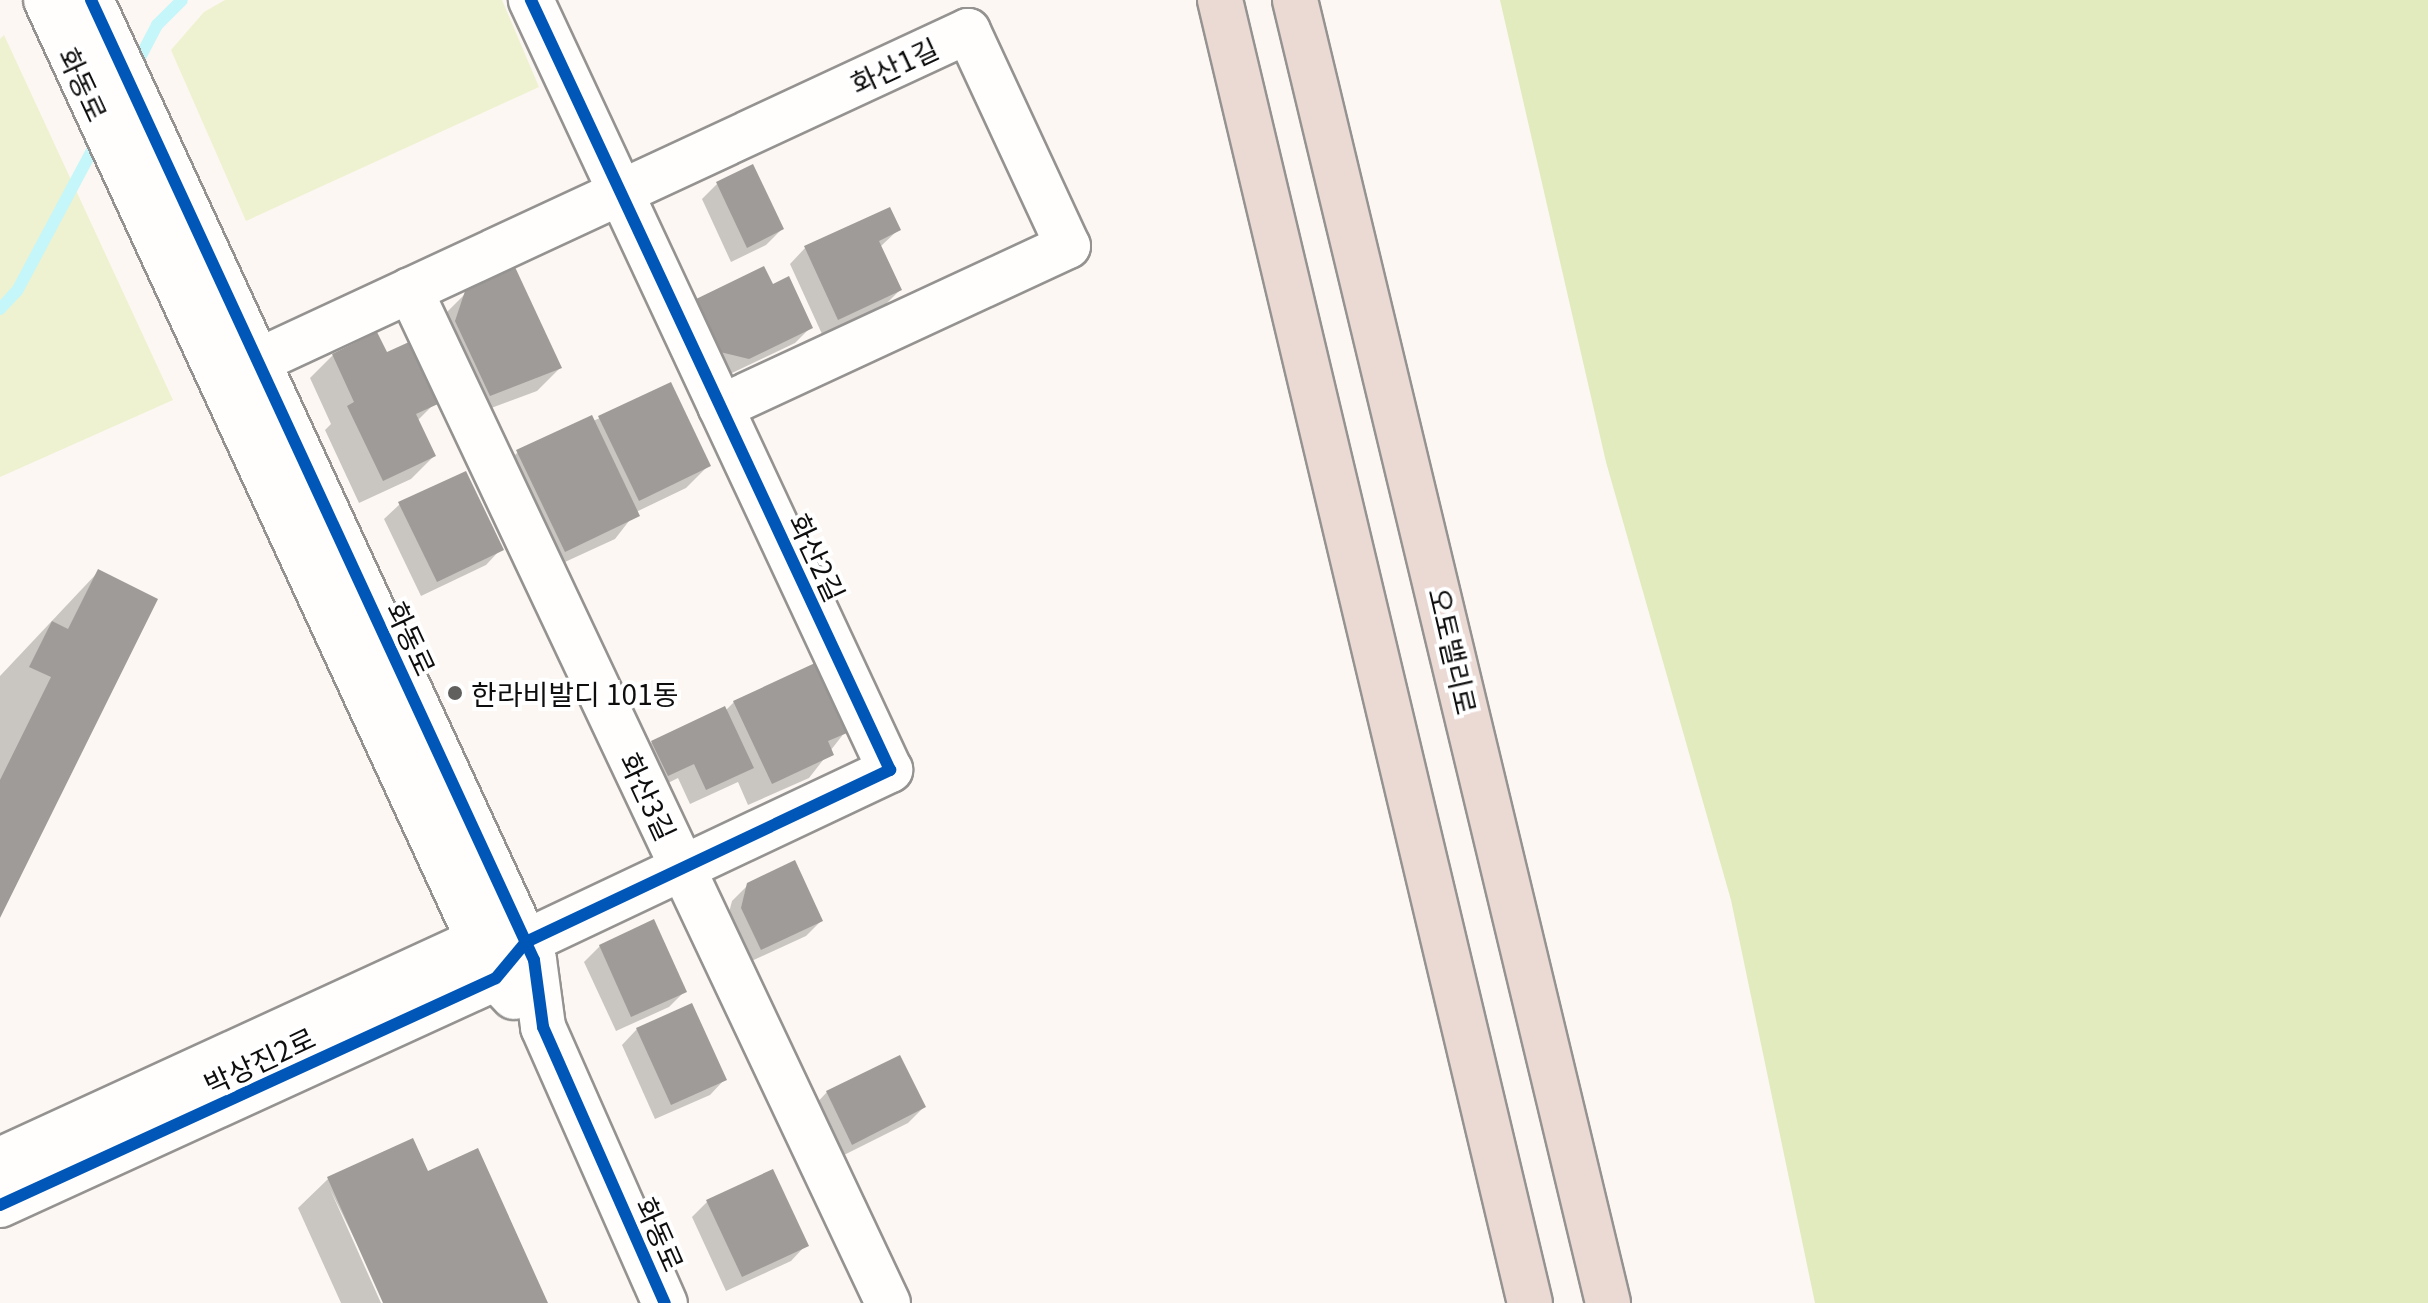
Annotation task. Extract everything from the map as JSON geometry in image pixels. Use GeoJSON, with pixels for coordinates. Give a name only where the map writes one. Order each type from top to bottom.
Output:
{"type":"FeatureCollection","features":[{"type":"Feature","properties":{"kind":"highway"},"geometry":{"type":"LineString","coordinates":[[1220,0],[1530,1303]]}},
{"type":"Feature","properties":{"kind":"highway","name":"오토밸리로"},"geometry":{"type":"LineString","coordinates":[[1295,0],[1608,1303]]}},
{"type":"Feature","properties":{"kind":"street","name":"화동로"},"geometry":{"type":"LineString","coordinates":[[46,0],[488,959],[543,1027],[665,1303]]}},
{"type":"Feature","properties":{"kind":"street","name":"화동로"},"geometry":{"type":"LineString","coordinates":[[91,0],[534,960],[543,1027]]}},
{"type":"Feature","properties":{"kind":"street","name":"화산2길"},"geometry":{"type":"LineString","coordinates":[[526,942],[890,770],[531,0]]}},
{"type":"Feature","properties":{"kind":"street","name":"화산1길"},"geometry":{"type":"LineString","coordinates":[[258,361],[968,31],[1068,246],[721,407]]}},
{"type":"Feature","properties":{"kind":"street","name":"화산3길"},"geometry":{"type":"LineString","coordinates":[[410,290],[888,1303]]}},
{"type":"Feature","properties":{"kind":"street","name":"박상진2로"},"geometry":{"type":"LineString","coordinates":[[0,1160],[526,942]]}},
{"type":"Feature","properties":{"kind":"street","name":"박상진2로"},"geometry":{"type":"LineString","coordinates":[[0,1205],[488,959]]}},
{"type":"Feature","properties":{"kind":"green space"},"geometry":{"type":"Polygon","coordinates":[[[225,0],[502,0],[539,87],[246,221],[171,50],[204,12],[225,0]]]}},
{"type":"Feature","properties":{"kind":"green space"},"geometry":{"type":"Polygon","coordinates":[[[1500,0],[2428,0],[2428,1303],[1815,1303],[1731,900],[1606,462],[1500,0]]]}},
{"type":"Feature","properties":{"kind":"green space"},"geometry":{"type":"Polygon","coordinates":[[[4,35],[173,400],[0,477],[0,39],[4,35]]]}},
{"type":"Feature","properties":{"kind":"building"},"geometry":{"type":"Polygon","coordinates":[[[753,164],[784,229],[747,248],[716,182],[753,164]]]}},
{"type":"Feature","properties":{"kind":"building"},"geometry":{"type":"Polygon","coordinates":[[[890,207],[901,230],[879,241],[902,290],[838,320],[804,246],[890,207]]]}},
{"type":"Feature","properties":{"kind":"building"},"geometry":{"type":"Polygon","coordinates":[[[764,266],[773,284],[789,276],[813,328],[749,359],[716,351],[692,301],[764,266]]]}},
{"type":"Feature","properties":{"kind":"building"},"geometry":{"type":"Polygon","coordinates":[[[515,267],[562,368],[490,396],[455,321],[465,291],[515,267]]]}},
{"type":"Feature","properties":{"kind":"building"},"geometry":{"type":"Polygon","coordinates":[[[377,332],[387,352],[409,342],[438,404],[416,414],[436,456],[383,481],[347,406],[354,402],[332,354],[377,332]]]}},
{"type":"Feature","properties":{"kind":"building"},"geometry":{"type":"Polygon","coordinates":[[[671,382],[711,466],[639,501],[598,416],[671,382]]]}},
{"type":"Feature","properties":{"kind":"building"},"geometry":{"type":"Polygon","coordinates":[[[592,415],[640,516],[565,552],[516,450],[592,415]]]}},
{"type":"Feature","properties":{"kind":"building"},"geometry":{"type":"Polygon","coordinates":[[[466,471],[504,550],[437,582],[398,502],[466,471]]]}},
{"type":"Feature","properties":{"kind":"building"},"geometry":{"type":"Polygon","coordinates":[[[98,569],[158,599],[0,918],[0,780],[51,677],[29,667],[52,621],[68,629],[98,569]]]}},
{"type":"Feature","properties":{"kind":"building"},"geometry":{"type":"Polygon","coordinates":[[[815,663],[847,733],[828,741],[834,755],[772,784],[733,701],[815,663]]]}},
{"type":"Feature","properties":{"kind":"building"},"geometry":{"type":"Polygon","coordinates":[[[725,706],[754,768],[706,790],[694,764],[668,776],[651,741],[725,706]]]}},
{"type":"Feature","properties":{"kind":"building"},"geometry":{"type":"Polygon","coordinates":[[[795,860],[823,921],[761,950],[741,908],[747,883],[795,860]]]}},
{"type":"Feature","properties":{"kind":"building"},"geometry":{"type":"Polygon","coordinates":[[[654,919],[687,992],[631,1017],[599,945],[654,919]]]}},
{"type":"Feature","properties":{"kind":"building"},"geometry":{"type":"Polygon","coordinates":[[[692,1003],[727,1080],[671,1105],[636,1028],[692,1003]]]}},
{"type":"Feature","properties":{"kind":"building"},"geometry":{"type":"Polygon","coordinates":[[[900,1055],[926,1107],[852,1145],[826,1091],[900,1055]]]}},
{"type":"Feature","properties":{"kind":"building"},"geometry":{"type":"Polygon","coordinates":[[[413,1138],[428,1171],[478,1148],[548,1303],[383,1303],[327,1177],[413,1138]]]}},
{"type":"Feature","properties":{"kind":"building"},"geometry":{"type":"Polygon","coordinates":[[[773,1169],[809,1246],[742,1277],[706,1200],[773,1169]]]}},
{"type":"Feature","properties":{"kind":"waterway"},"geometry":{"type":"LineString","coordinates":[[134,69],[157,25],[182,0]]}},
{"type":"Feature","properties":{"kind":"waterway"},"geometry":{"type":"LineString","coordinates":[[0,309],[17,291],[98,139]]}},
{"type":"Feature","properties":{"kind":"cycle path"},"geometry":{"type":"LineString","coordinates":[[91,0],[534,960],[543,1027],[665,1303]]}},
{"type":"Feature","properties":{"kind":"cycle path"},"geometry":{"type":"LineString","coordinates":[[0,1205],[496,978],[526,942],[890,770],[531,0]]}},
{"type":"Feature","properties":{"kind":"place","name":"한라비발디 101동"},"geometry":{"type":"Point","coordinates":[455,693]}}]}
